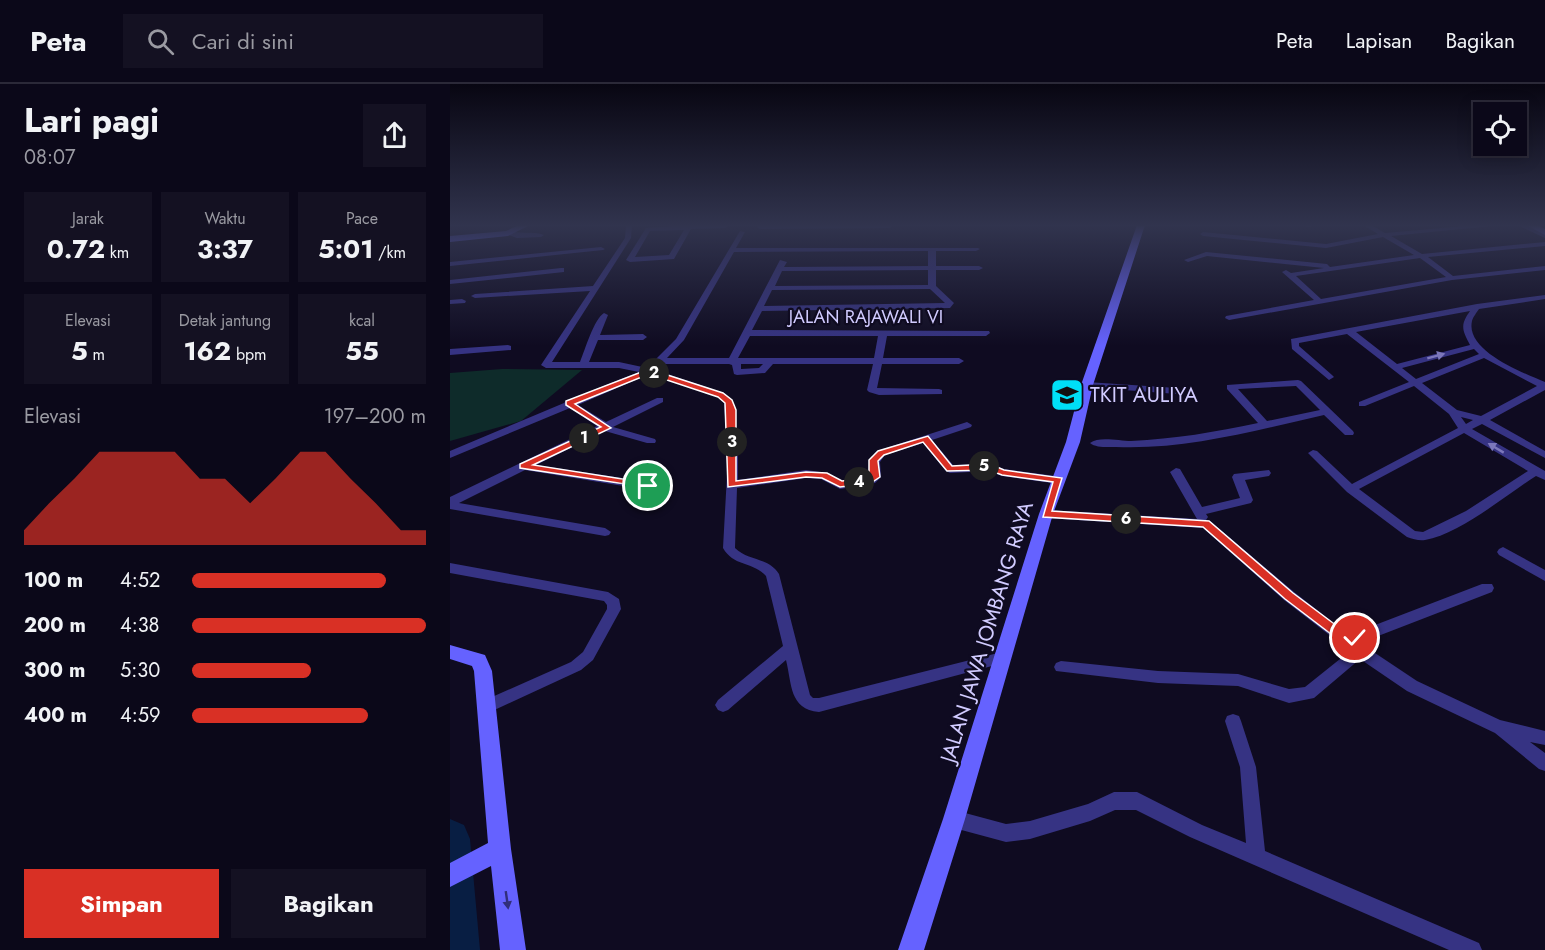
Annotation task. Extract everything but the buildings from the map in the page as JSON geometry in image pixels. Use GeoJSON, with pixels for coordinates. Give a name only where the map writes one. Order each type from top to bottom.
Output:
{"type":"FeatureCollection","features":[{"type":"Feature","properties":{"kind":"main road","name":"JALAN JAWA JOMBANG RAYA"},"geometry":{"type":"LineString","coordinates":[[911,950],[954,819],[1046,514],[1073,442],[1088,386],[1128,265]]}},
{"type":"Feature","properties":{"kind":"main road"},"geometry":{"type":"LineString","coordinates":[[450,652],[478,660],[488,706],[492,853],[513,950]]}},
{"type":"Feature","properties":{"kind":"main road"},"geometry":{"type":"LineString","coordinates":[[450,875],[492,853]]}},
{"type":"Feature","properties":{"kind":"street"},"geometry":{"type":"LineString","coordinates":[[610,265],[546,365],[619,365],[649,371],[721,395],[729,402],[732,410],[729,548],[736,556],[763,564],[772,574],[803,698],[809,704],[819,705],[1002,658]]}},
{"type":"Feature","properties":{"kind":"street"},"geometry":{"type":"LineString","coordinates":[[450,455],[649,371],[671,352],[695,317],[723,265]]}},
{"type":"Feature","properties":{"kind":"street"},"geometry":{"type":"LineString","coordinates":[[782,265],[746,333],[734,362],[737,372],[762,371],[769,363],[959,361]]}},
{"type":"Feature","properties":{"kind":"street"},"geometry":{"type":"LineString","coordinates":[[931,265],[932,287]]}},
{"type":"Feature","properties":{"kind":"street"},"geometry":{"type":"LineString","coordinates":[[1280,265],[1320,302]]}},
{"type":"Feature","properties":{"kind":"street"},"geometry":{"type":"LineString","coordinates":[[1319,265],[1340,268]]}},
{"type":"Feature","properties":{"kind":"street"},"geometry":{"type":"LineString","coordinates":[[1290,275],[1357,265]]}},
{"type":"Feature","properties":{"kind":"street"},"geometry":{"type":"LineString","coordinates":[[1434,265],[1452,278]]}},
{"type":"Feature","properties":{"kind":"street"},"geometry":{"type":"LineString","coordinates":[[780,269],[979,268]]}},
{"type":"Feature","properties":{"kind":"street"},"geometry":{"type":"LineString","coordinates":[[1229,318],[1452,278],[1545,268]]}},
{"type":"Feature","properties":{"kind":"street"},"geometry":{"type":"LineString","coordinates":[[450,282],[561,270]]}},
{"type":"Feature","properties":{"kind":"street"},"geometry":{"type":"LineString","coordinates":[[759,309],[948,306],[950,303],[932,287],[770,288]]}},
{"type":"Feature","properties":{"kind":"street"},"geometry":{"type":"LineString","coordinates":[[475,296],[596,288]]}},
{"type":"Feature","properties":{"kind":"street"},"geometry":{"type":"LineString","coordinates":[[1329,376],[1295,347],[1294,341],[1477,306],[1545,297]]}},
{"type":"Feature","properties":{"kind":"street"},"geometry":{"type":"LineString","coordinates":[[1517,300],[1545,304]]}},
{"type":"Feature","properties":{"kind":"street"},"geometry":{"type":"LineString","coordinates":[[450,302],[462,301]]}},
{"type":"Feature","properties":{"kind":"street"},"geometry":{"type":"LineString","coordinates":[[1477,306],[1466,323],[1468,335],[1475,345],[1484,355],[1545,386]]}},
{"type":"Feature","properties":{"kind":"street"},"geometry":{"type":"LineString","coordinates":[[584,364],[604,315]]}},
{"type":"Feature","properties":{"kind":"street"},"geometry":{"type":"LineString","coordinates":[[1349,331],[1453,412],[1464,429],[1540,473]]}},
{"type":"Feature","properties":{"kind":"street","name":"JALAN RAJAWALI VI"},"geometry":{"type":"LineString","coordinates":[[746,333],[986,333]]}},
{"type":"Feature","properties":{"kind":"street"},"geometry":{"type":"LineString","coordinates":[[883,334],[872,390],[874,392],[939,392]]}},
{"type":"Feature","properties":{"kind":"street"},"geometry":{"type":"LineString","coordinates":[[593,338],[643,337]]}},
{"type":"Feature","properties":{"kind":"street"},"geometry":{"type":"LineString","coordinates":[[1396,367],[1475,345]]}},
{"type":"Feature","properties":{"kind":"street"},"geometry":{"type":"LineString","coordinates":[[450,352],[507,348]]}},
{"type":"Feature","properties":{"kind":"street"},"geometry":{"type":"LineString","coordinates":[[1362,404],[1484,355]]}},
{"type":"Feature","properties":{"kind":"street"},"geometry":{"type":"LineString","coordinates":[[661,361],[734,362]]}},
{"type":"Feature","properties":{"kind":"street"},"geometry":{"type":"LineString","coordinates":[[1265,425],[1230,387],[1298,383],[1349,434]]}},
{"type":"Feature","properties":{"kind":"street"},"geometry":{"type":"LineString","coordinates":[[1088,386],[1178,391]]}},
{"type":"Feature","properties":{"kind":"street"},"geometry":{"type":"LineString","coordinates":[[1351,489],[1545,386]]}},
{"type":"Feature","properties":{"kind":"street"},"geometry":{"type":"LineString","coordinates":[[450,503],[660,400]]}},
{"type":"Feature","properties":{"kind":"street"},"geometry":{"type":"LineString","coordinates":[[569,403],[607,428],[651,441]]}},
{"type":"Feature","properties":{"kind":"street"},"geometry":{"type":"LineString","coordinates":[[1073,442],[1160,444],[1327,411]]}},
{"type":"Feature","properties":{"kind":"street"},"geometry":{"type":"LineString","coordinates":[[1453,412],[1481,419],[1545,455]]}},
{"type":"Feature","properties":{"kind":"street"},"geometry":{"type":"LineString","coordinates":[[732,485],[806,474],[824,476],[840,484],[871,480],[875,477],[874,460],[881,453],[967,426]]}},
{"type":"Feature","properties":{"kind":"street"},"geometry":{"type":"LineString","coordinates":[[925,438],[950,469],[990,467],[1002,472],[1059,480]]}},
{"type":"Feature","properties":{"kind":"street"},"geometry":{"type":"LineString","coordinates":[[1313,453],[1351,489],[1411,534],[1419,536],[1429,535],[1540,473]]}},
{"type":"Feature","properties":{"kind":"street"},"geometry":{"type":"LineString","coordinates":[[523,466],[648,486]]}},
{"type":"Feature","properties":{"kind":"street"},"geometry":{"type":"LineString","coordinates":[[1176,472],[1203,518],[1257,570],[1354,646],[1412,686],[1498,727],[1545,763]]}},
{"type":"Feature","properties":{"kind":"street"},"geometry":{"type":"LineString","coordinates":[[1046,514],[1203,518],[1247,500],[1238,477],[1265,473]]}},
{"type":"Feature","properties":{"kind":"street"},"geometry":{"type":"LineString","coordinates":[[450,503],[605,532]]}},
{"type":"Feature","properties":{"kind":"street"},"geometry":{"type":"LineString","coordinates":[[1503,552],[1544,574]]}},
{"type":"Feature","properties":{"kind":"street"},"geometry":{"type":"LineString","coordinates":[[450,568],[608,597],[614,603],[614,609],[588,656],[576,666],[488,706]]}},
{"type":"Feature","properties":{"kind":"street"},"geometry":{"type":"LineString","coordinates":[[1061,667],[1158,677],[1238,680],[1289,696],[1300,696],[1309,693],[1354,646],[1487,588]]}},
{"type":"Feature","properties":{"kind":"street"},"geometry":{"type":"LineString","coordinates":[[723,705],[791,647]]}},
{"type":"Feature","properties":{"kind":"street"},"geometry":{"type":"LineString","coordinates":[[1233,722],[1248,766],[1256,857]]}},
{"type":"Feature","properties":{"kind":"street"},"geometry":{"type":"LineString","coordinates":[[1498,727],[1545,738]]}},
{"type":"Feature","properties":{"kind":"street"},"geometry":{"type":"LineString","coordinates":[[954,819],[1006,833],[1030,830],[1090,812],[1114,801],[1137,801],[1256,857],[1472,950]]}},
{"type":"Feature","properties":{"kind":"green space"},"geometry":{"type":"Polygon","coordinates":[[[502,369],[582,370],[521,421],[450,441],[450,373],[502,369]]]}},
{"type":"Feature","properties":{"kind":"waterway"},"geometry":{"type":"LineString","coordinates":[[450,839],[457,950]]}},
{"type":"Feature","properties":{"kind":"place","name":"TKIT AULIYA"},"geometry":{"type":"Point","coordinates":[1067,395]}},
{"type":"Feature","properties":{"kind":"route"},"geometry":{"type":"LineString","coordinates":[[648,486],[523,466],[607,428],[569,403],[649,371],[721,395],[729,402],[732,410],[732,485],[806,474],[824,476],[840,484],[871,480],[875,477],[874,460],[881,453],[925,438],[950,469],[990,467],[1002,472],[1059,480],[1046,514],[1206,524],[1289,596],[1348,641],[1355,638]]}}]}
